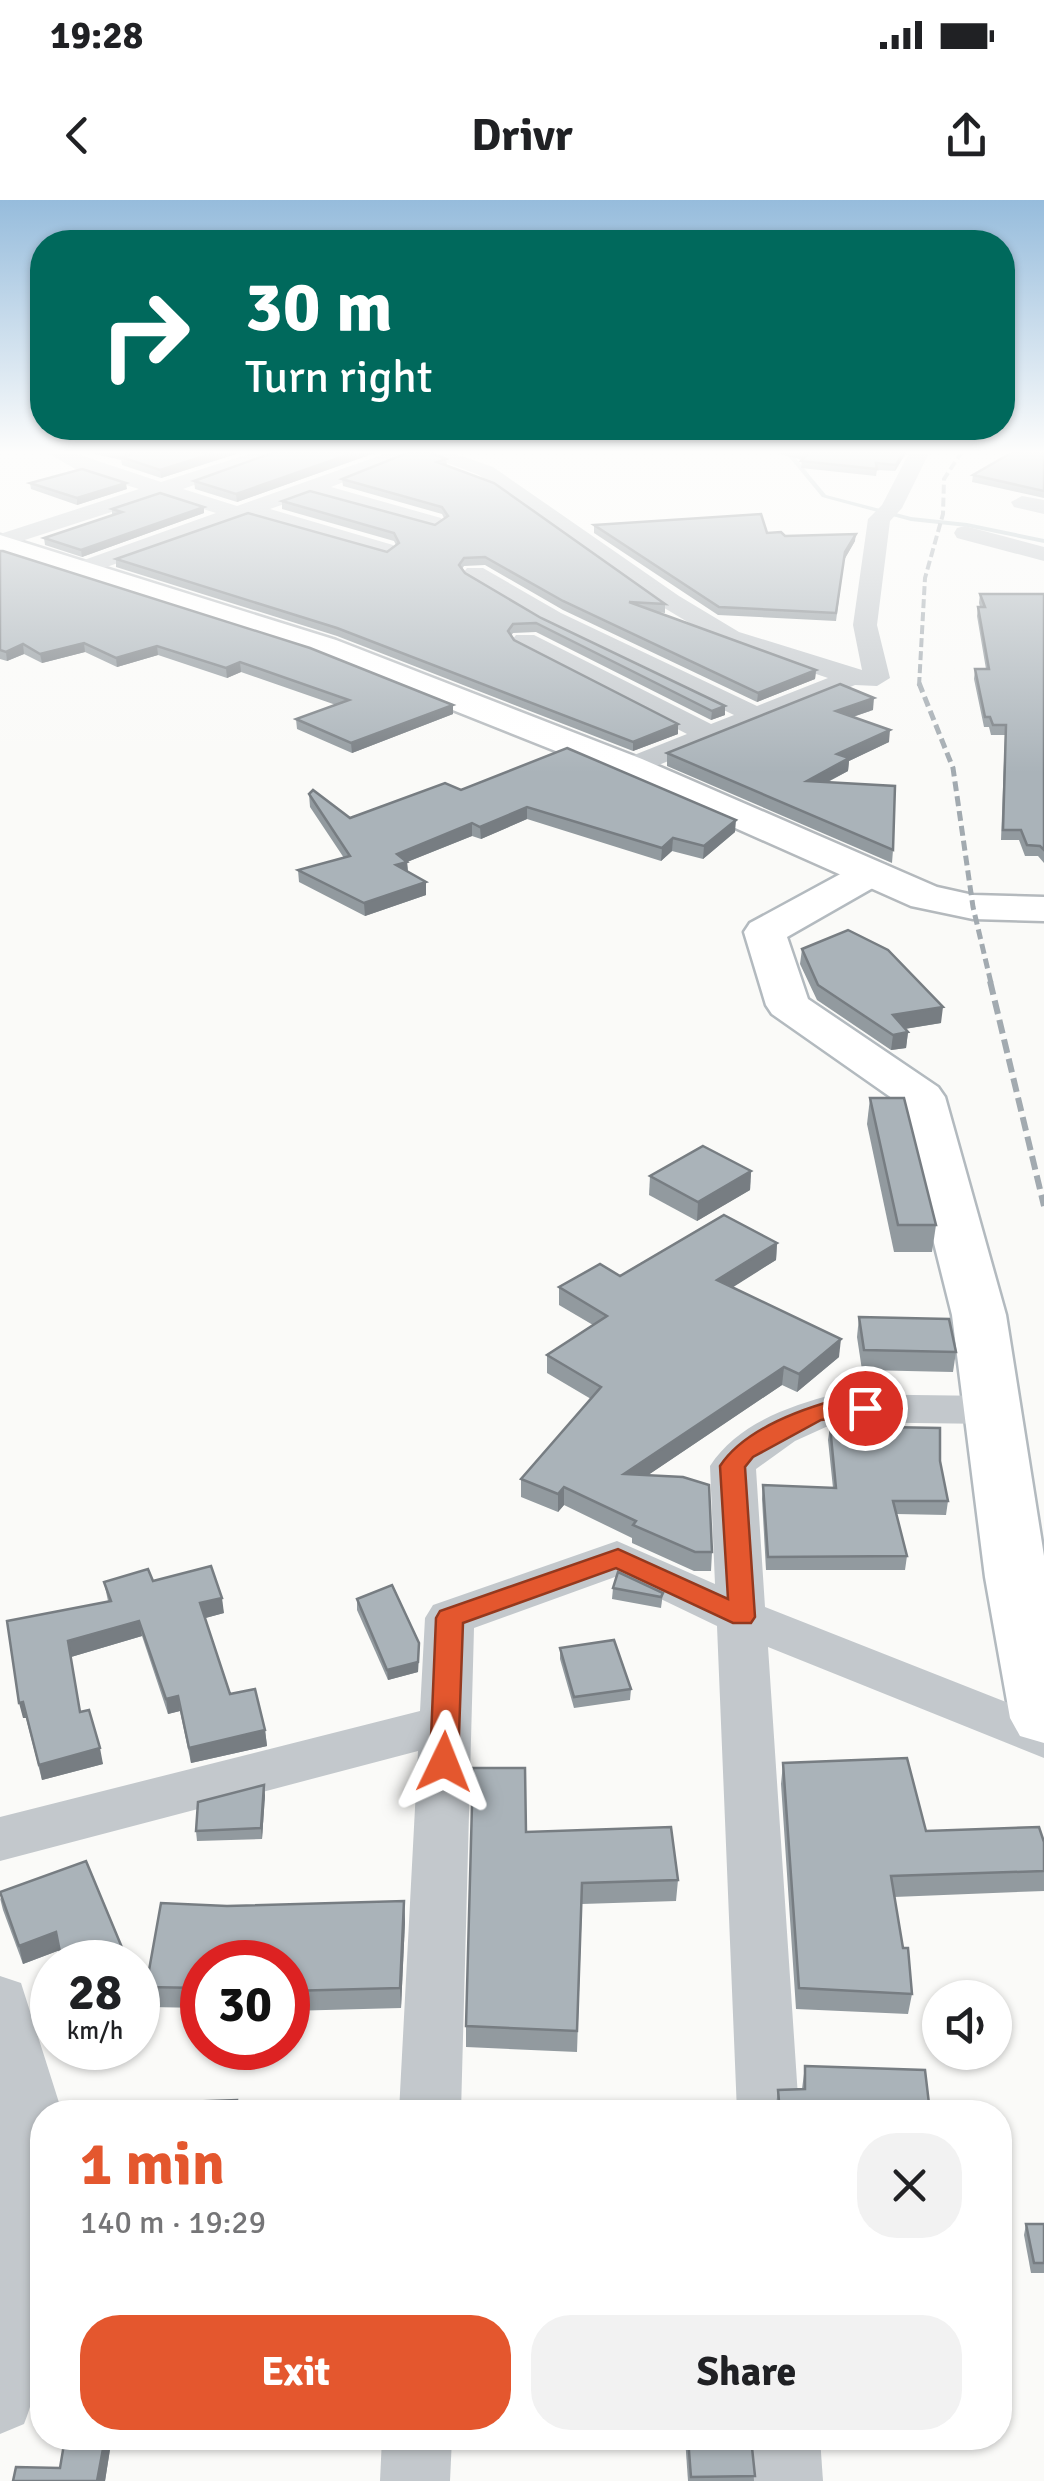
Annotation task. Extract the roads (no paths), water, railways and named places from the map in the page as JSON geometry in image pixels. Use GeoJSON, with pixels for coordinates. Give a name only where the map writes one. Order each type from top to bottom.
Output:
{"type":"FeatureCollection","features":[{"type":"Feature","properties":{"kind":"main road"},"geometry":{"type":"LineString","coordinates":[[48,559],[324,647],[629,768],[925,898],[973,907],[1044,909]]}},
{"type":"Feature","properties":{"kind":"main road"},"geometry":{"type":"LineString","coordinates":[[871,873],[764,932],[788,1005],[921,1097],[978,1315],[1016,1577],[1044,1718]]}},
{"type":"Feature","properties":{"kind":"street"},"geometry":{"type":"LineString","coordinates":[[78,570],[107,559]]}},
{"type":"Feature","properties":{"kind":"street"},"geometry":{"type":"LineString","coordinates":[[611,559],[730,637],[852,677],[877,678],[864,625],[876,559]]}},
{"type":"Feature","properties":{"kind":"street"},"geometry":{"type":"LineString","coordinates":[[475,573],[552,618],[757,716]]}},
{"type":"Feature","properties":{"kind":"street"},"geometry":{"type":"LineString","coordinates":[[525,640],[710,735]]}},
{"type":"Feature","properties":{"kind":"street"},"geometry":{"type":"LineString","coordinates":[[629,768],[852,677]]}},
{"type":"Feature","properties":{"kind":"street"},"geometry":{"type":"LineString","coordinates":[[767,2100],[732,1466],[744,1452],[813,1414],[835,1408],[992,1410]]}},
{"type":"Feature","properties":{"kind":"street"},"geometry":{"type":"LineString","coordinates":[[430,2100],[450,1618],[618,1558],[742,1617],[1044,1738]]}},
{"type":"Feature","properties":{"kind":"street"},"geometry":{"type":"LineString","coordinates":[[0,1839],[446,1724]]}},
{"type":"Feature","properties":{"kind":"street"},"geometry":{"type":"LineString","coordinates":[[0,2001],[30,2109]]}},
{"type":"Feature","properties":{"kind":"street"},"geometry":{"type":"LineString","coordinates":[[0,2400],[26,2300],[30,2177]]}},
{"type":"Feature","properties":{"kind":"street"},"geometry":{"type":"LineString","coordinates":[[415,2481],[416,2450]]}},
{"type":"Feature","properties":{"kind":"street"},"geometry":{"type":"LineString","coordinates":[[787,2450],[788,2481]]}},
{"type":"Feature","properties":{"kind":"railway"},"geometry":{"type":"LineString","coordinates":[[919,683],[925,578],[930,559]]}},
{"type":"Feature","properties":{"kind":"railway"},"geometry":{"type":"LineString","coordinates":[[919,683],[953,768],[973,907],[991,983]]}},
{"type":"Feature","properties":{"kind":"railway"},"geometry":{"type":"LineString","coordinates":[[990,981],[1044,1206]]}}]}
